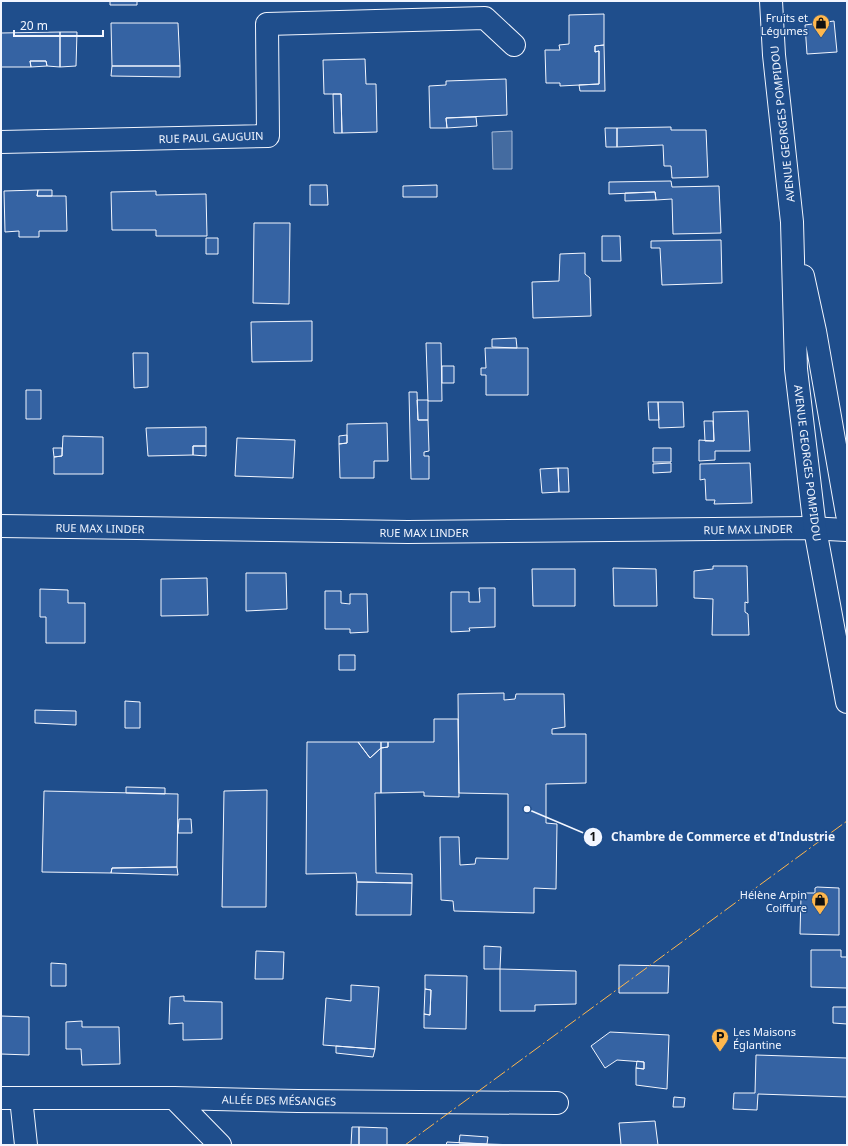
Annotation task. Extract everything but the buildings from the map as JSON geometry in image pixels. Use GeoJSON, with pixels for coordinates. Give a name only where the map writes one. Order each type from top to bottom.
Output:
{"type":"FeatureCollection","features":[{"type":"Feature","properties":{"kind":"street","name":"AVENUE GEORGES POMPIDOU"},"geometry":{"type":"LineString","coordinates":[[771,1],[774,55],[792,222],[796,369],[815,529],[847,702]]}},
{"type":"Feature","properties":{"kind":"street","name":"RUE PAUL GAUGUIN"},"geometry":{"type":"LineString","coordinates":[[1,142],[268,136],[267,24],[485,18],[514,45]]}},
{"type":"Feature","properties":{"kind":"street","name":"AVENUE GEORGES POMPIDOU"},"geometry":{"type":"LineString","coordinates":[[792,222],[815,331],[847,514]]}},
{"type":"Feature","properties":{"kind":"street","name":"RUE MAX LINDER"},"geometry":{"type":"LineString","coordinates":[[1,526],[408,532],[847,530]]}},
{"type":"Feature","properties":{"kind":"street","name":"ALLÉE DES MÉSANGES"},"geometry":{"type":"LineString","coordinates":[[11,1098],[174,1098],[306,1101],[557,1103]]}},
{"type":"Feature","properties":{"kind":"street"},"geometry":{"type":"LineString","coordinates":[[11,1098],[26,1145]]}},
{"type":"Feature","properties":{"kind":"street"},"geometry":{"type":"LineString","coordinates":[[174,1098],[220,1145]]}},
{"type":"Feature","properties":{"kind":"water"},"geometry":{"type":"Polygon","coordinates":[[[512,131],[512,169],[493,169],[492,132],[512,131]]]}},
{"type":"Feature","properties":{"kind":"power"},"geometry":{"type":"LineString","coordinates":[[405,1145],[847,821]]}},
{"type":"Feature","properties":{"kind":"place","name":"Fruits et Légumes"},"geometry":{"type":"Point","coordinates":[821,38]}},
{"type":"Feature","properties":{"kind":"place","name":"Chambre de Commerce et d'Industrie"},"geometry":{"type":"Point","coordinates":[527,809]}},
{"type":"Feature","properties":{"kind":"place","name":"Hélène Arpin Coiffure"},"geometry":{"type":"Point","coordinates":[820,915]}},
{"type":"Feature","properties":{"kind":"place","name":"Les Maisons Églantine"},"geometry":{"type":"Point","coordinates":[720,1052]}}]}
